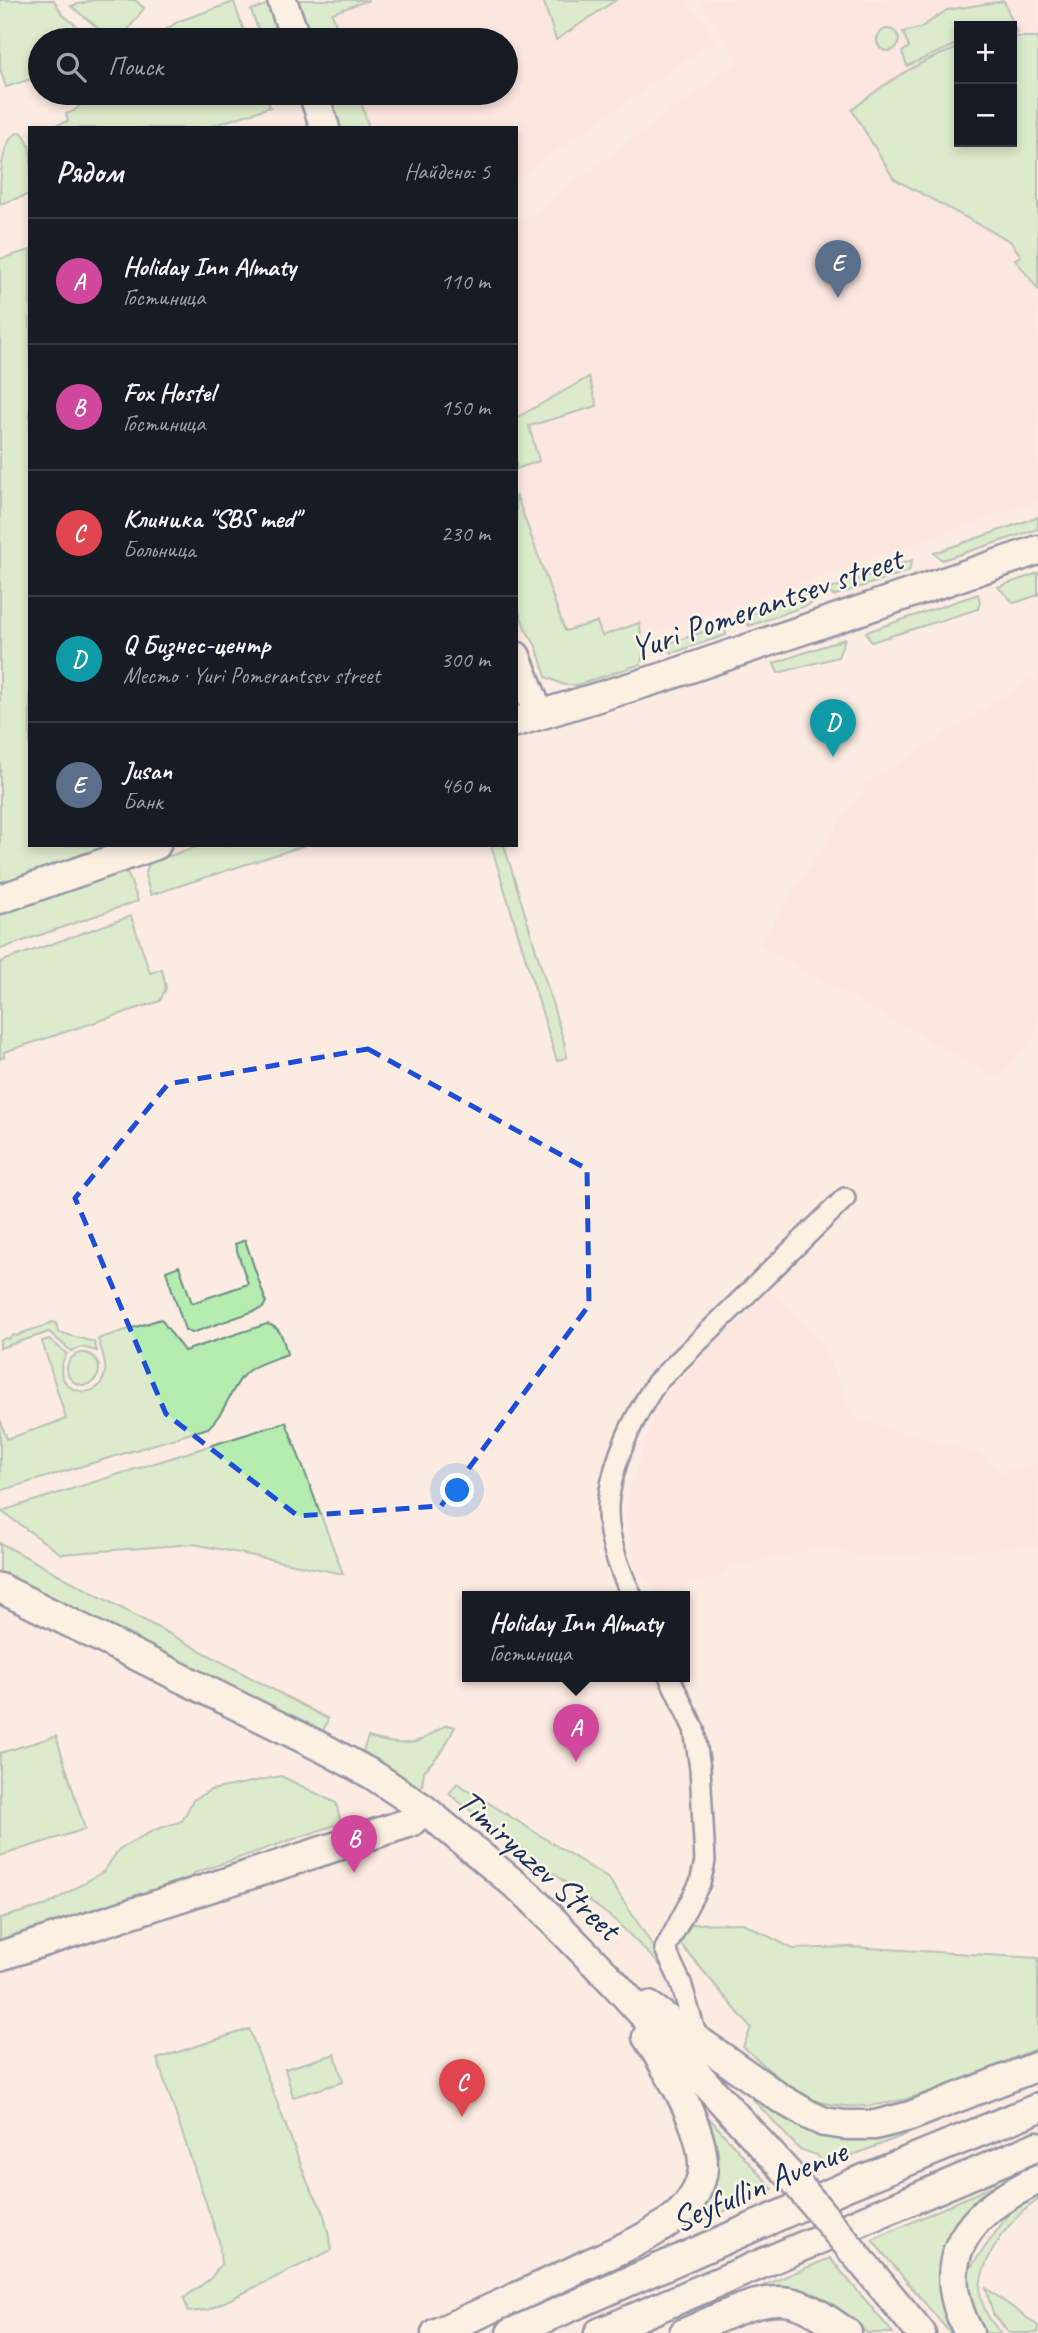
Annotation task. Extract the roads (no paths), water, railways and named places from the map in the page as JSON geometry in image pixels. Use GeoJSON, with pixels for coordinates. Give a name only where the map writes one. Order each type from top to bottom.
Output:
{"type":"FeatureCollection","features":[{"type":"Feature","properties":{"kind":"street"},"geometry":{"type":"LineString","coordinates":[[282,0],[292,28]]}},
{"type":"Feature","properties":{"kind":"street"},"geometry":{"type":"LineString","coordinates":[[317,105],[324,126]]}},
{"type":"Feature","properties":{"kind":"street","name":"Yuri Pomerantsev street"},"geometry":{"type":"LineString","coordinates":[[528,718],[664,677],[1038,550]]}},
{"type":"Feature","properties":{"kind":"street"},"geometry":{"type":"LineString","coordinates":[[518,666],[528,718]]}},
{"type":"Feature","properties":{"kind":"street"},"geometry":{"type":"LineString","coordinates":[[0,900],[150,847]]}},
{"type":"Feature","properties":{"kind":"street"},"geometry":{"type":"LineString","coordinates":[[630,1591],[611,1533],[609,1498],[618,1463],[640,1408],[657,1382],[845,1198]]}},
{"type":"Feature","properties":{"kind":"street","name":"Timiryazev Street"},"geometry":{"type":"LineString","coordinates":[[0,1588],[327,1750],[373,1775],[424,1809],[529,1896],[615,1984],[793,2179],[921,2333]]}},
{"type":"Feature","properties":{"kind":"street"},"geometry":{"type":"LineString","coordinates":[[672,1682],[694,1729],[705,1861],[701,1883],[665,1949],[681,1983],[697,2038]]}},
{"type":"Feature","properties":{"kind":"street"},"geometry":{"type":"LineString","coordinates":[[0,1956],[411,1822],[424,1809]]}},
{"type":"Feature","properties":{"kind":"street"},"geometry":{"type":"LineString","coordinates":[[615,1984],[697,2038],[780,2098],[824,2122],[875,2125],[910,2116],[1038,2066]]}},
{"type":"Feature","properties":{"kind":"street"},"geometry":{"type":"LineString","coordinates":[[436,2333],[648,2236],[681,2212],[698,2190],[703,2169],[701,2146],[693,2124],[665,2066],[615,1984]]}},
{"type":"Feature","properties":{"kind":"street","name":"Seyfullin Avenue"},"geometry":{"type":"LineString","coordinates":[[511,2333],[799,2207],[1038,2108]]}},
{"type":"Feature","properties":{"kind":"street","name":"Seyfullin Avenue"},"geometry":{"type":"LineString","coordinates":[[599,2333],[1038,2146]]}},
{"type":"Feature","properties":{"kind":"street"},"geometry":{"type":"LineString","coordinates":[[969,2333],[957,2311],[953,2293],[953,2269],[961,2242],[978,2218],[1003,2199],[1038,2179]]}},
{"type":"Feature","properties":{"kind":"street"},"geometry":{"type":"LineString","coordinates":[[684,2333],[748,2306],[771,2301],[792,2302],[847,2333]]}},
{"type":"Feature","properties":{"kind":"place","name":"Jusan"},"geometry":{"type":"Point","coordinates":[838,298]}},
{"type":"Feature","properties":{"kind":"place","name":"Q Бизнес-центр"},"geometry":{"type":"Point","coordinates":[833,757]}},
{"type":"Feature","properties":{"kind":"place","name":"Holiday Inn Almaty"},"geometry":{"type":"Point","coordinates":[576,1762]}},
{"type":"Feature","properties":{"kind":"place","name":"Fox Hostel"},"geometry":{"type":"Point","coordinates":[354,1873]}},
{"type":"Feature","properties":{"kind":"place","name":"Клиника \"SBS med\""},"geometry":{"type":"Point","coordinates":[462,2117]}}]}
